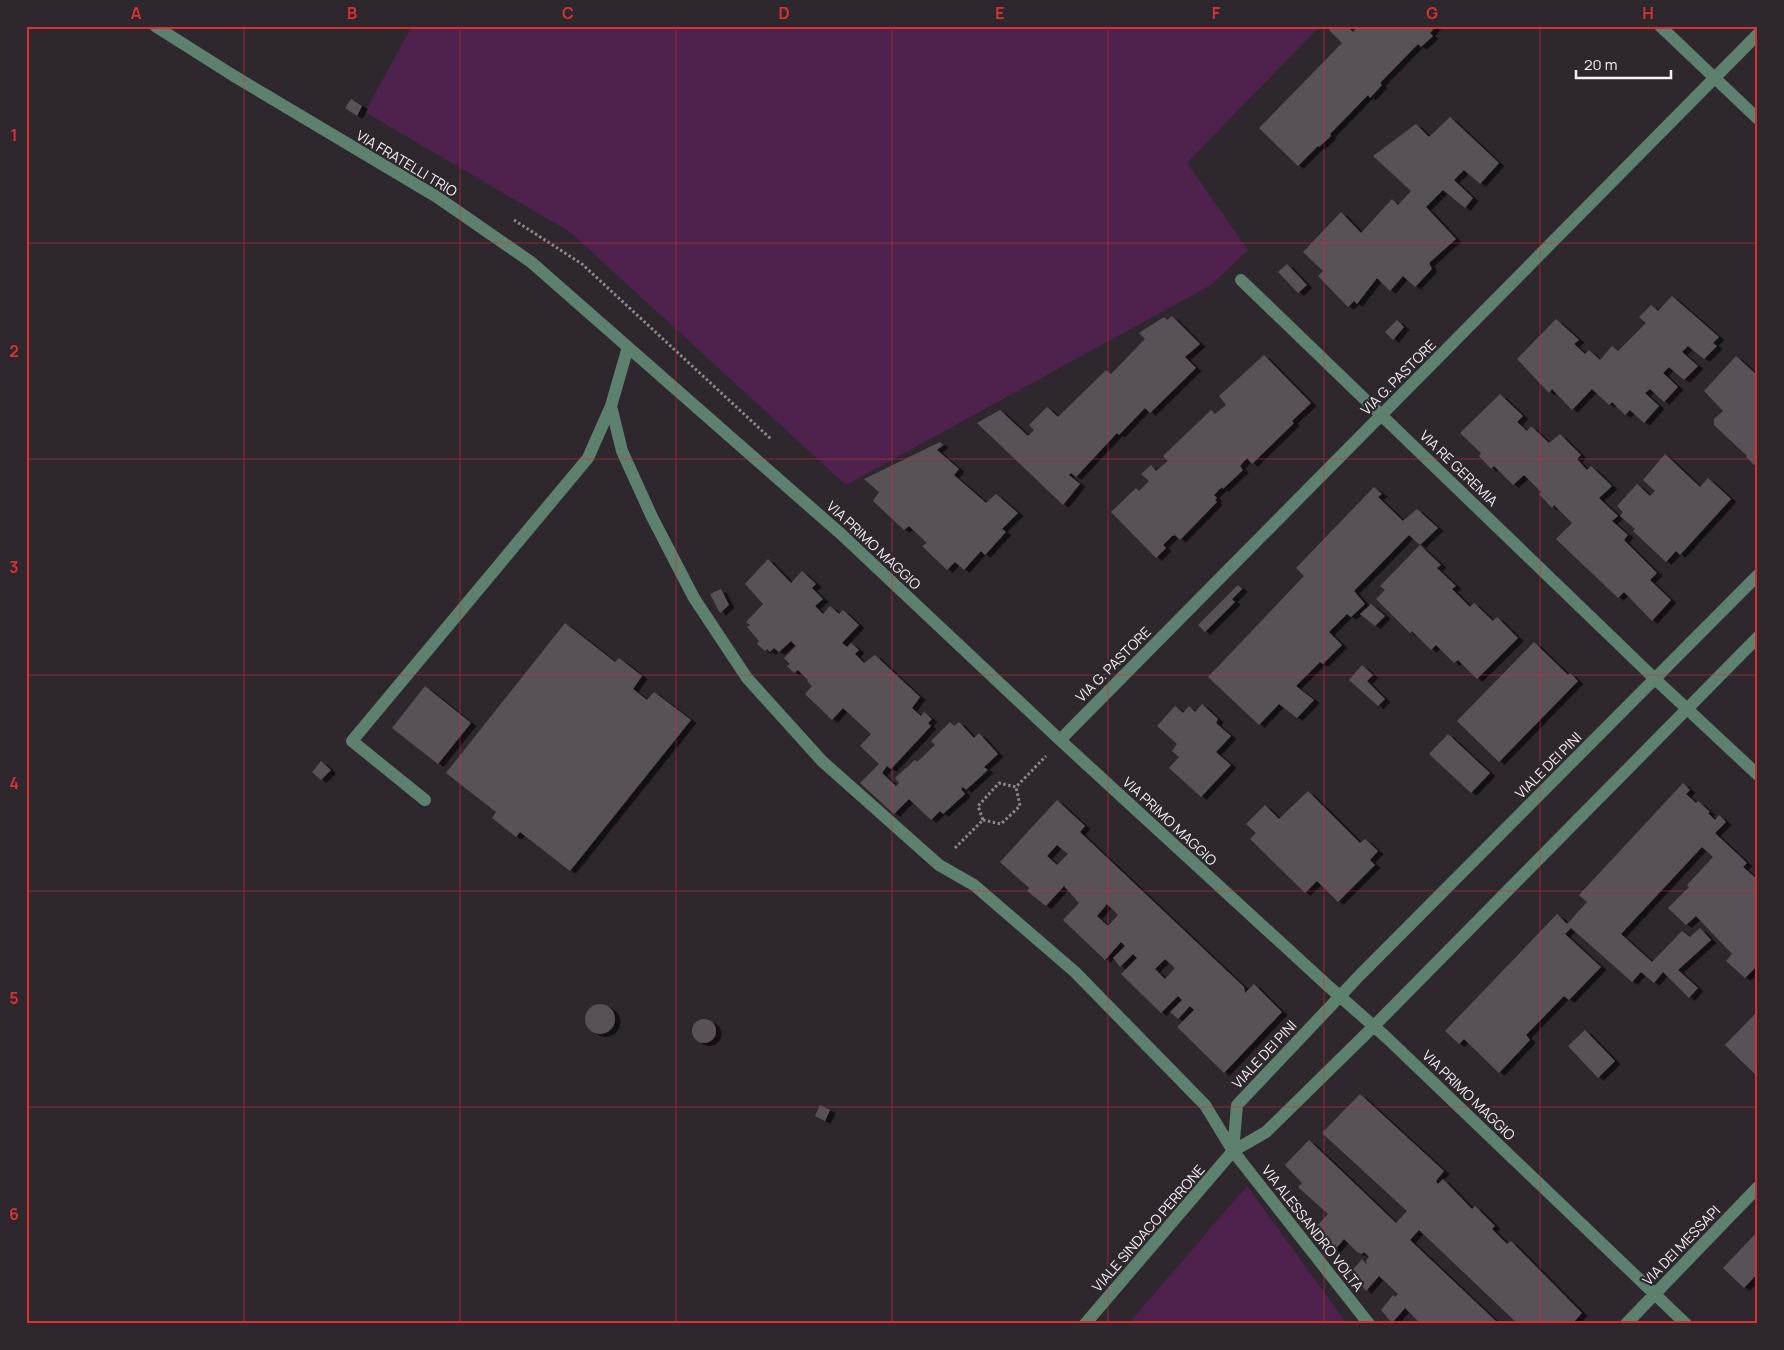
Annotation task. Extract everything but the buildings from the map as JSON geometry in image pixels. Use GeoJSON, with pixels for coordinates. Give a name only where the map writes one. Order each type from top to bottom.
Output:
{"type":"FeatureCollection","features":[{"type":"Feature","properties":{"kind":"street","name":"VIA FRATELLI TRIO"},"geometry":{"type":"LineString","coordinates":[[155,26],[234,76],[437,197],[531,262],[628,347]]}},
{"type":"Feature","properties":{"kind":"street"},"geometry":{"type":"LineString","coordinates":[[1660,26],[1758,119]]}},
{"type":"Feature","properties":{"kind":"street","name":"VIA G. PASTORE"},"geometry":{"type":"LineString","coordinates":[[1060,740],[1758,34]]}},
{"type":"Feature","properties":{"kind":"street","name":"VIA RE GEREMIA"},"geometry":{"type":"LineString","coordinates":[[1241,280],[1758,775]]}},
{"type":"Feature","properties":{"kind":"street"},"geometry":{"type":"LineString","coordinates":[[425,800],[352,741],[588,458],[611,406],[628,347]]}},
{"type":"Feature","properties":{"kind":"street","name":"VIA PRIMO MAGGIO"},"geometry":{"type":"LineString","coordinates":[[628,347],[841,534],[1060,740],[1386,1037],[1686,1324]]}},
{"type":"Feature","properties":{"kind":"street","name":"VIA ALESSANDRO VOLTA"},"geometry":{"type":"LineString","coordinates":[[611,406],[622,451],[652,517],[694,598],[747,678],[822,761],[939,865],[974,885],[1075,972],[1205,1105],[1233,1151],[1369,1324]]}},
{"type":"Feature","properties":{"kind":"street","name":"VIALE DEI PINI"},"geometry":{"type":"LineString","coordinates":[[1233,1151],[1238,1105],[1340,996],[1758,575]]}},
{"type":"Feature","properties":{"kind":"street"},"geometry":{"type":"LineString","coordinates":[[1233,1151],[1266,1132],[1373,1027],[1758,637]]}},
{"type":"Feature","properties":{"kind":"street","name":"VIALE SINDACO PERRONE"},"geometry":{"type":"LineString","coordinates":[[1085,1324],[1233,1151]]}},
{"type":"Feature","properties":{"kind":"street","name":"VIA DEI MESSAPI"},"geometry":{"type":"LineString","coordinates":[[1626,1324],[1758,1187]]}},
{"type":"Feature","properties":{"kind":"path"},"geometry":{"type":"LineString","coordinates":[[1016,787],[1060,740]]}},
{"type":"Feature","properties":{"kind":"path"},"geometry":{"type":"LineString","coordinates":[[983,820],[978,806],[999,783],[1016,787]]}},
{"type":"Feature","properties":{"kind":"path"},"geometry":{"type":"LineString","coordinates":[[983,820],[1001,824],[1020,806],[1016,787]]}},
{"type":"Feature","properties":{"kind":"path"},"geometry":{"type":"LineString","coordinates":[[939,865],[983,820]]}},
{"type":"Feature","properties":{"kind":"shaded area"},"geometry":{"type":"Polygon","coordinates":[[[412,26],[1320,26],[1187,163],[1248,250],[1211,285],[846,485],[570,232],[365,112],[412,26]]]}},
{"type":"Feature","properties":{"kind":"shaded area"},"geometry":{"type":"Polygon","coordinates":[[[1247,1186],[1347,1324],[1128,1324],[1247,1186]]]}}]}
